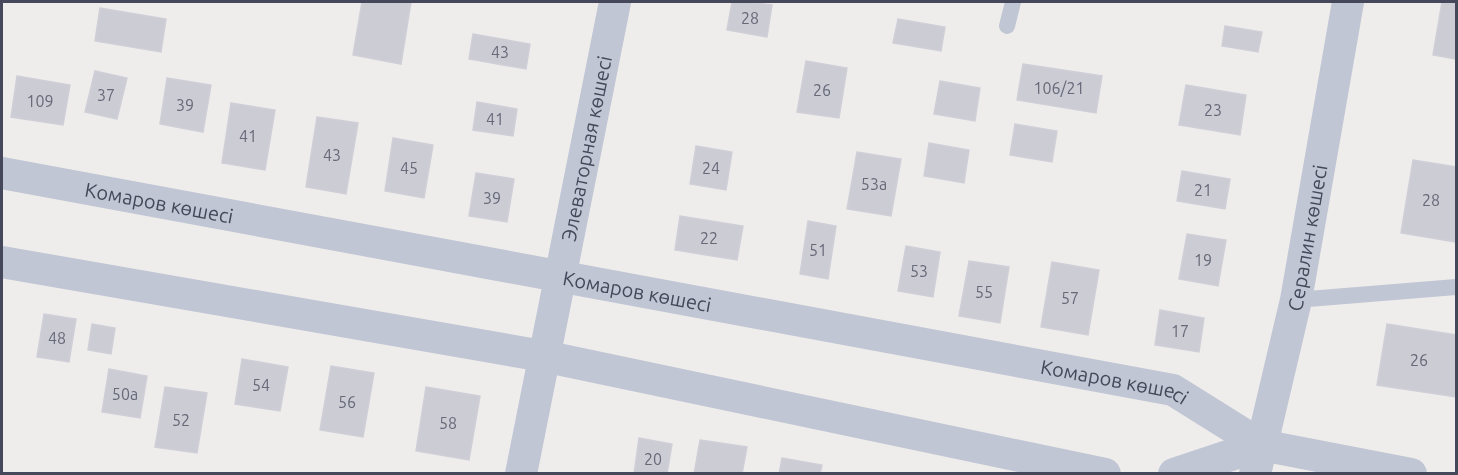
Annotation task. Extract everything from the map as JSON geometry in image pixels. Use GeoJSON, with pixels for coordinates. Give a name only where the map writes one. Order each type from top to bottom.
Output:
{"type":"FeatureCollection","features":[{"type":"Feature","properties":{"kind":"street","name":"Элеваторная көшесі"},"geometry":{"type":"LineString","coordinates":[[521,474],[615,2]]}},
{"type":"Feature","properties":{"kind":"street","name":"Сералин көшесі"},"geometry":{"type":"LineString","coordinates":[[1258,459],[1296,300],[1348,2]]}},
{"type":"Feature","properties":{"kind":"street","name":"Комаров көшесі"},"geometry":{"type":"LineString","coordinates":[[2,173],[1173,390],[1258,459]]}},
{"type":"Feature","properties":{"kind":"street"},"geometry":{"type":"LineString","coordinates":[[2,262],[543,356],[1105,474]]}},
{"type":"Feature","properties":{"kind":"street","name":"Комаров көшесі"},"geometry":{"type":"LineString","coordinates":[[1174,474],[1258,459],[1411,474]]}},
{"type":"Feature","properties":{"kind":"lane"},"geometry":{"type":"LineString","coordinates":[[1007,26],[1013,2]]}},
{"type":"Feature","properties":{"kind":"lane"},"geometry":{"type":"LineString","coordinates":[[1296,300],[1456,287]]}},
{"type":"Feature","properties":{"kind":"building"},"geometry":{"type":"Polygon","coordinates":[[[362,2],[411,2],[401,64],[353,55],[362,2]]]}},
{"type":"Feature","properties":{"kind":"building"},"geometry":{"type":"Polygon","coordinates":[[[732,2],[772,5],[767,37],[727,30],[732,2]]]}},
{"type":"Feature","properties":{"kind":"building"},"geometry":{"type":"Polygon","coordinates":[[[1442,2],[1456,2],[1456,59],[1433,55],[1442,2]]]}},
{"type":"Feature","properties":{"kind":"building"},"geometry":{"type":"Polygon","coordinates":[[[100,8],[166,19],[161,52],[95,41],[100,8]]]}},
{"type":"Feature","properties":{"kind":"building"},"geometry":{"type":"Polygon","coordinates":[[[898,19],[945,27],[941,51],[893,43],[898,19]]]}},
{"type":"Feature","properties":{"kind":"building"},"geometry":{"type":"Polygon","coordinates":[[[1225,26],[1262,32],[1258,52],[1222,46],[1225,26]]]}},
{"type":"Feature","properties":{"kind":"building"},"geometry":{"type":"Polygon","coordinates":[[[473,34],[530,44],[526,69],[469,59],[473,34]]]}},
{"type":"Feature","properties":{"kind":"building"},"geometry":{"type":"Polygon","coordinates":[[[806,61],[847,68],[839,118],[797,112],[806,61]]]}},
{"type":"Feature","properties":{"kind":"building"},"geometry":{"type":"Polygon","coordinates":[[[1023,64],[1102,76],[1096,113],[1017,100],[1023,64]]]}},
{"type":"Feature","properties":{"kind":"building"},"geometry":{"type":"Polygon","coordinates":[[[95,71],[127,78],[117,119],[85,112],[95,71]]]}},
{"type":"Feature","properties":{"kind":"building"},"geometry":{"type":"Polygon","coordinates":[[[17,76],[70,85],[63,125],[11,117],[17,76]]]}},
{"type":"Feature","properties":{"kind":"building"},"geometry":{"type":"Polygon","coordinates":[[[167,78],[211,85],[203,132],[160,124],[167,78]]]}},
{"type":"Feature","properties":{"kind":"building"},"geometry":{"type":"Polygon","coordinates":[[[940,81],[980,88],[975,121],[934,114],[940,81]]]}},
{"type":"Feature","properties":{"kind":"building"},"geometry":{"type":"Polygon","coordinates":[[[1186,85],[1246,95],[1240,135],[1179,125],[1186,85]]]}},
{"type":"Feature","properties":{"kind":"building"},"geometry":{"type":"Polygon","coordinates":[[[477,102],[517,109],[513,136],[473,130],[477,102]]]}},
{"type":"Feature","properties":{"kind":"building"},"geometry":{"type":"Polygon","coordinates":[[[231,103],[275,110],[265,170],[222,163],[231,103]]]}},
{"type":"Feature","properties":{"kind":"building"},"geometry":{"type":"Polygon","coordinates":[[[317,117],[358,123],[346,194],[306,187],[317,117]]]}},
{"type":"Feature","properties":{"kind":"building"},"geometry":{"type":"Polygon","coordinates":[[[1015,124],[1057,131],[1052,162],[1010,155],[1015,124]]]}},
{"type":"Feature","properties":{"kind":"building"},"geometry":{"type":"Polygon","coordinates":[[[393,138],[433,145],[424,198],[385,191],[393,138]]]}},
{"type":"Feature","properties":{"kind":"building"},"geometry":{"type":"Polygon","coordinates":[[[929,143],[969,150],[964,183],[924,176],[929,143]]]}},
{"type":"Feature","properties":{"kind":"building"},"geometry":{"type":"Polygon","coordinates":[[[696,146],[732,152],[726,190],[690,184],[696,146]]]}},
{"type":"Feature","properties":{"kind":"building"},"geometry":{"type":"Polygon","coordinates":[[[857,152],[901,159],[891,216],[847,209],[857,152]]]}},
{"type":"Feature","properties":{"kind":"building"},"geometry":{"type":"Polygon","coordinates":[[[1413,160],[1456,167],[1456,242],[1401,233],[1413,160]]]}},
{"type":"Feature","properties":{"kind":"building"},"geometry":{"type":"Polygon","coordinates":[[[1182,171],[1230,179],[1225,209],[1177,201],[1182,171]]]}},
{"type":"Feature","properties":{"kind":"building"},"geometry":{"type":"Polygon","coordinates":[[[476,173],[514,179],[507,222],[469,216],[476,173]]]}},
{"type":"Feature","properties":{"kind":"building"},"geometry":{"type":"Polygon","coordinates":[[[680,216],[743,226],[737,260],[675,250],[680,216]]]}},
{"type":"Feature","properties":{"kind":"building"},"geometry":{"type":"Polygon","coordinates":[[[808,221],[836,226],[828,279],[800,274],[808,221]]]}},
{"type":"Feature","properties":{"kind":"building"},"geometry":{"type":"Polygon","coordinates":[[[1187,234],[1226,240],[1218,286],[1179,279],[1187,234]]]}},
{"type":"Feature","properties":{"kind":"building"},"geometry":{"type":"Polygon","coordinates":[[[906,246],[940,252],[933,297],[898,291],[906,246]]]}},
{"type":"Feature","properties":{"kind":"building"},"geometry":{"type":"Polygon","coordinates":[[[969,261],[1009,267],[1000,323],[959,316],[969,261]]]}},
{"type":"Feature","properties":{"kind":"building"},"geometry":{"type":"Polygon","coordinates":[[[1052,262],[1099,270],[1088,335],[1041,327],[1052,262]]]}},
{"type":"Feature","properties":{"kind":"building"},"geometry":{"type":"Polygon","coordinates":[[[1160,310],[1204,318],[1199,352],[1155,345],[1160,310]]]}},
{"type":"Feature","properties":{"kind":"building"},"geometry":{"type":"Polygon","coordinates":[[[44,314],[76,319],[69,362],[37,357],[44,314]]]}},
{"type":"Feature","properties":{"kind":"building"},"geometry":{"type":"Polygon","coordinates":[[[92,324],[115,328],[111,354],[88,350],[92,324]]]}},
{"type":"Feature","properties":{"kind":"building"},"geometry":{"type":"Polygon","coordinates":[[[1387,324],[1456,335],[1456,397],[1377,385],[1387,324]]]}},
{"type":"Feature","properties":{"kind":"building"},"geometry":{"type":"Polygon","coordinates":[[[242,359],[288,367],[280,411],[235,404],[242,359]]]}},
{"type":"Feature","properties":{"kind":"building"},"geometry":{"type":"Polygon","coordinates":[[[331,366],[374,373],[363,437],[320,430],[331,366]]]}},
{"type":"Feature","properties":{"kind":"building"},"geometry":{"type":"Polygon","coordinates":[[[109,369],[147,376],[140,418],[102,412],[109,369]]]}},
{"type":"Feature","properties":{"kind":"building"},"geometry":{"type":"Polygon","coordinates":[[[165,387],[207,393],[197,453],[155,447],[165,387]]]}},
{"type":"Feature","properties":{"kind":"building"},"geometry":{"type":"Polygon","coordinates":[[[426,387],[480,396],[469,460],[416,451],[426,387]]]}},
{"type":"Feature","properties":{"kind":"building"},"geometry":{"type":"Polygon","coordinates":[[[639,438],[672,444],[667,474],[634,474],[639,438]]]}},
{"type":"Feature","properties":{"kind":"building"},"geometry":{"type":"Polygon","coordinates":[[[700,440],[747,447],[742,474],[694,474],[700,440]]]}},
{"type":"Feature","properties":{"kind":"building"},"geometry":{"type":"Polygon","coordinates":[[[782,458],[822,465],[820,474],[779,474],[782,458]]]}}]}
